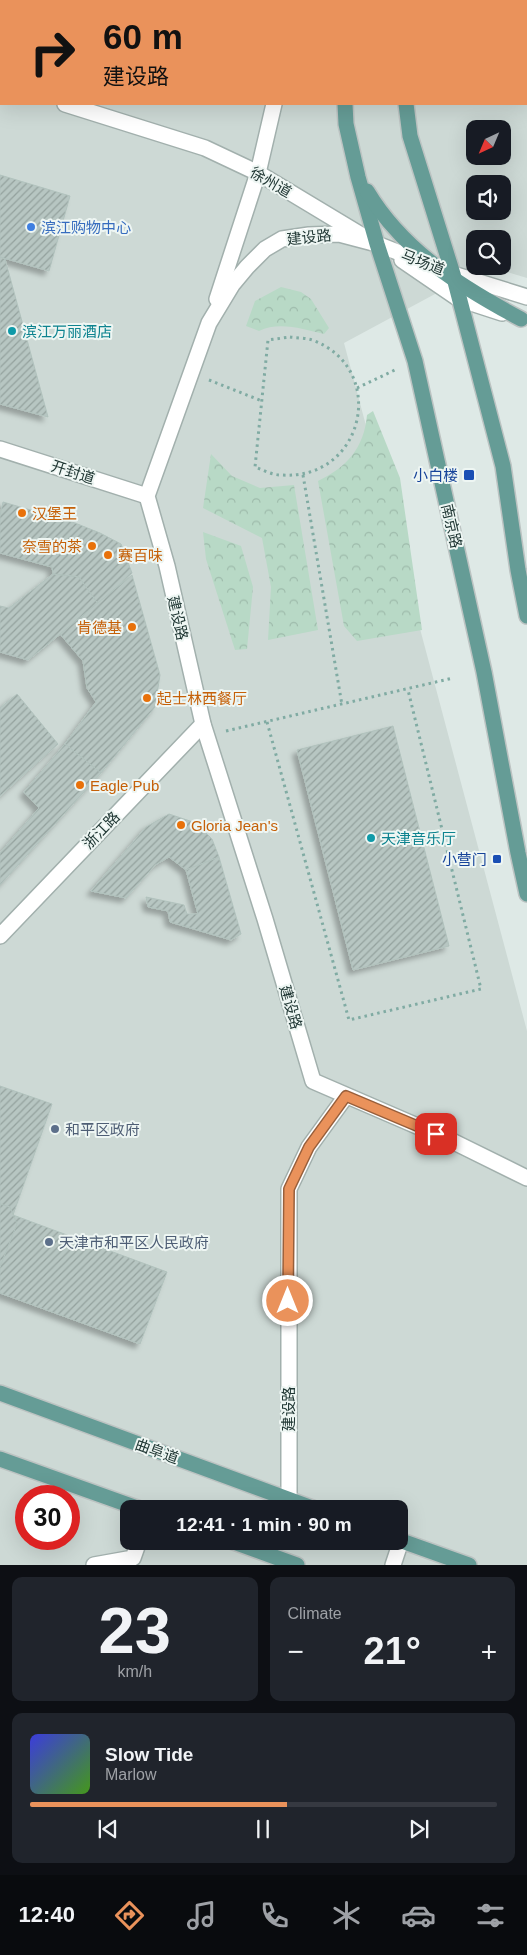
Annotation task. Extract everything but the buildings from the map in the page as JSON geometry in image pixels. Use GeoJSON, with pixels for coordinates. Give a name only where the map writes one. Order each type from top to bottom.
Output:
{"type":"FeatureCollection","features":[{"type":"Feature","properties":{"kind":"main road","name":"南京路"},"geometry":{"type":"LineString","coordinates":[[345,105],[346,124],[376,244],[415,361],[484,672],[527,894]]}},
{"type":"Feature","properties":{"kind":"main road"},"geometry":{"type":"LineString","coordinates":[[406,105],[410,136],[454,278],[503,466],[518,570],[527,616]]}},
{"type":"Feature","properties":{"kind":"main road"},"geometry":{"type":"LineString","coordinates":[[358,177],[383,216],[394,229],[435,267],[524,320]]}},
{"type":"Feature","properties":{"kind":"main road","name":"曲阜道"},"geometry":{"type":"LineString","coordinates":[[0,1393],[289,1499]]}},
{"type":"Feature","properties":{"kind":"main road"},"geometry":{"type":"LineString","coordinates":[[0,1459],[120,1502]]}},
{"type":"Feature","properties":{"kind":"main road"},"geometry":{"type":"LineString","coordinates":[[408,1544],[469,1565]]}},
{"type":"Feature","properties":{"kind":"main road"},"geometry":{"type":"LineString","coordinates":[[256,1550],[297,1565]]}},
{"type":"Feature","properties":{"kind":"street","name":"徐州道"},"geometry":{"type":"LineString","coordinates":[[68,105],[205,148],[258,173],[376,244],[459,299]]}},
{"type":"Feature","properties":{"kind":"street"},"geometry":{"type":"LineString","coordinates":[[209,323],[258,173],[274,105]]}},
{"type":"Feature","properties":{"kind":"street","name":"建设路"},"geometry":{"type":"LineString","coordinates":[[376,244],[339,234],[282,238],[265,249],[247,267],[232,285],[209,323],[147,496],[166,566],[204,730],[265,919],[313,1081],[454,1142],[527,1178]]}},
{"type":"Feature","properties":{"kind":"street","name":"马场道"},"geometry":{"type":"LineString","coordinates":[[376,244],[435,267]]}},
{"type":"Feature","properties":{"kind":"street","name":"马场道"},"geometry":{"type":"LineString","coordinates":[[454,278],[527,297]]}},
{"type":"Feature","properties":{"kind":"street"},"geometry":{"type":"LineString","coordinates":[[459,299],[524,320]]}},
{"type":"Feature","properties":{"kind":"street","name":"开封道"},"geometry":{"type":"LineString","coordinates":[[0,449],[147,496]]}},
{"type":"Feature","properties":{"kind":"street","name":"浙江路"},"geometry":{"type":"LineString","coordinates":[[0,936],[204,730]]}},
{"type":"Feature","properties":{"kind":"street","name":"建设路"},"geometry":{"type":"LineString","coordinates":[[289,1499],[289,1189],[309,1147],[346,1096]]}},
{"type":"Feature","properties":{"kind":"street"},"geometry":{"type":"LineString","coordinates":[[94,1565],[133,1558],[136,1550]]}},
{"type":"Feature","properties":{"kind":"street"},"geometry":{"type":"LineString","coordinates":[[393,1565],[397,1550]]}},
{"type":"Feature","properties":{"kind":"path"},"geometry":{"type":"LineString","coordinates":[[290,337],[312,340],[332,351],[348,367],[357,388],[360,410],[355,432],[342,452],[324,467],[302,475],[279,475],[255,467],[268,340],[290,337]]}},
{"type":"Feature","properties":{"kind":"path"},"geometry":{"type":"LineString","coordinates":[[357,388],[415,361]]}},
{"type":"Feature","properties":{"kind":"path"},"geometry":{"type":"LineString","coordinates":[[190,373],[262,401]]}},
{"type":"Feature","properties":{"kind":"path"},"geometry":{"type":"LineString","coordinates":[[302,475],[342,705]]}},
{"type":"Feature","properties":{"kind":"path"},"geometry":{"type":"LineString","coordinates":[[204,730],[267,722],[453,678]]}},
{"type":"Feature","properties":{"kind":"path"},"geometry":{"type":"LineString","coordinates":[[267,722],[349,1020],[359,1018],[481,989],[408,690]]}},
{"type":"Feature","properties":{"kind":"shaded area","name":"小白楼"},"geometry":{"type":"Polygon","coordinates":[[[0,105],[527,105],[527,278],[511,273],[511,230],[466,230],[466,275],[470,275],[344,343],[527,1031],[527,1565],[0,1565],[0,105]]]}},
{"type":"Feature","properties":{"kind":"green space"},"geometry":{"type":"Polygon","coordinates":[[[281,287],[301,292],[311,299],[329,328],[324,334],[283,326],[259,331],[246,326],[255,301],[281,287]]]}},
{"type":"Feature","properties":{"kind":"green space"},"geometry":{"type":"Polygon","coordinates":[[[373,411],[400,478],[422,630],[357,641],[344,626],[318,481],[345,463],[352,455],[362,437],[367,415],[373,411]]]}},
{"type":"Feature","properties":{"kind":"green space"},"geometry":{"type":"Polygon","coordinates":[[[211,454],[232,476],[260,488],[294,485],[318,630],[268,640],[271,587],[262,538],[203,508],[211,454]]]}},
{"type":"Feature","properties":{"kind":"green space"},"geometry":{"type":"Polygon","coordinates":[[[203,532],[241,546],[253,587],[247,649],[235,650],[206,559],[203,532]]]}},
{"type":"Feature","properties":{"kind":"place","name":"滨江购物中心"},"geometry":{"type":"Point","coordinates":[31,227]}},
{"type":"Feature","properties":{"kind":"place","name":"滨江万丽酒店"},"geometry":{"type":"Point","coordinates":[12,331]}},
{"type":"Feature","properties":{"kind":"place","name":"小白楼"},"geometry":{"type":"Point","coordinates":[469,475]}},
{"type":"Feature","properties":{"kind":"place","name":"汉堡王"},"geometry":{"type":"Point","coordinates":[22,513]}},
{"type":"Feature","properties":{"kind":"place","name":"奈雪的茶"},"geometry":{"type":"Point","coordinates":[92,546]}},
{"type":"Feature","properties":{"kind":"place","name":"赛百味"},"geometry":{"type":"Point","coordinates":[108,555]}},
{"type":"Feature","properties":{"kind":"place","name":"肯德基"},"geometry":{"type":"Point","coordinates":[132,627]}},
{"type":"Feature","properties":{"kind":"place","name":"起士林西餐厅"},"geometry":{"type":"Point","coordinates":[147,698]}},
{"type":"Feature","properties":{"kind":"place","name":"Eagle Pub"},"geometry":{"type":"Point","coordinates":[80,785]}},
{"type":"Feature","properties":{"kind":"place","name":"Gloria Jean's"},"geometry":{"type":"Point","coordinates":[181,825]}},
{"type":"Feature","properties":{"kind":"place","name":"天津音乐厅"},"geometry":{"type":"Point","coordinates":[371,838]}},
{"type":"Feature","properties":{"kind":"place","name":"小营门"},"geometry":{"type":"Point","coordinates":[497,859]}},
{"type":"Feature","properties":{"kind":"place","name":"和平区政府"},"geometry":{"type":"Point","coordinates":[55,1129]}},
{"type":"Feature","properties":{"kind":"place","name":"天津市和平区人民政府"},"geometry":{"type":"Point","coordinates":[49,1242]}},
{"type":"Feature","properties":{"kind":"route"},"geometry":{"type":"LineString","coordinates":[[288,1301],[289,1189],[309,1147],[346,1096],[436,1134]]}}]}
